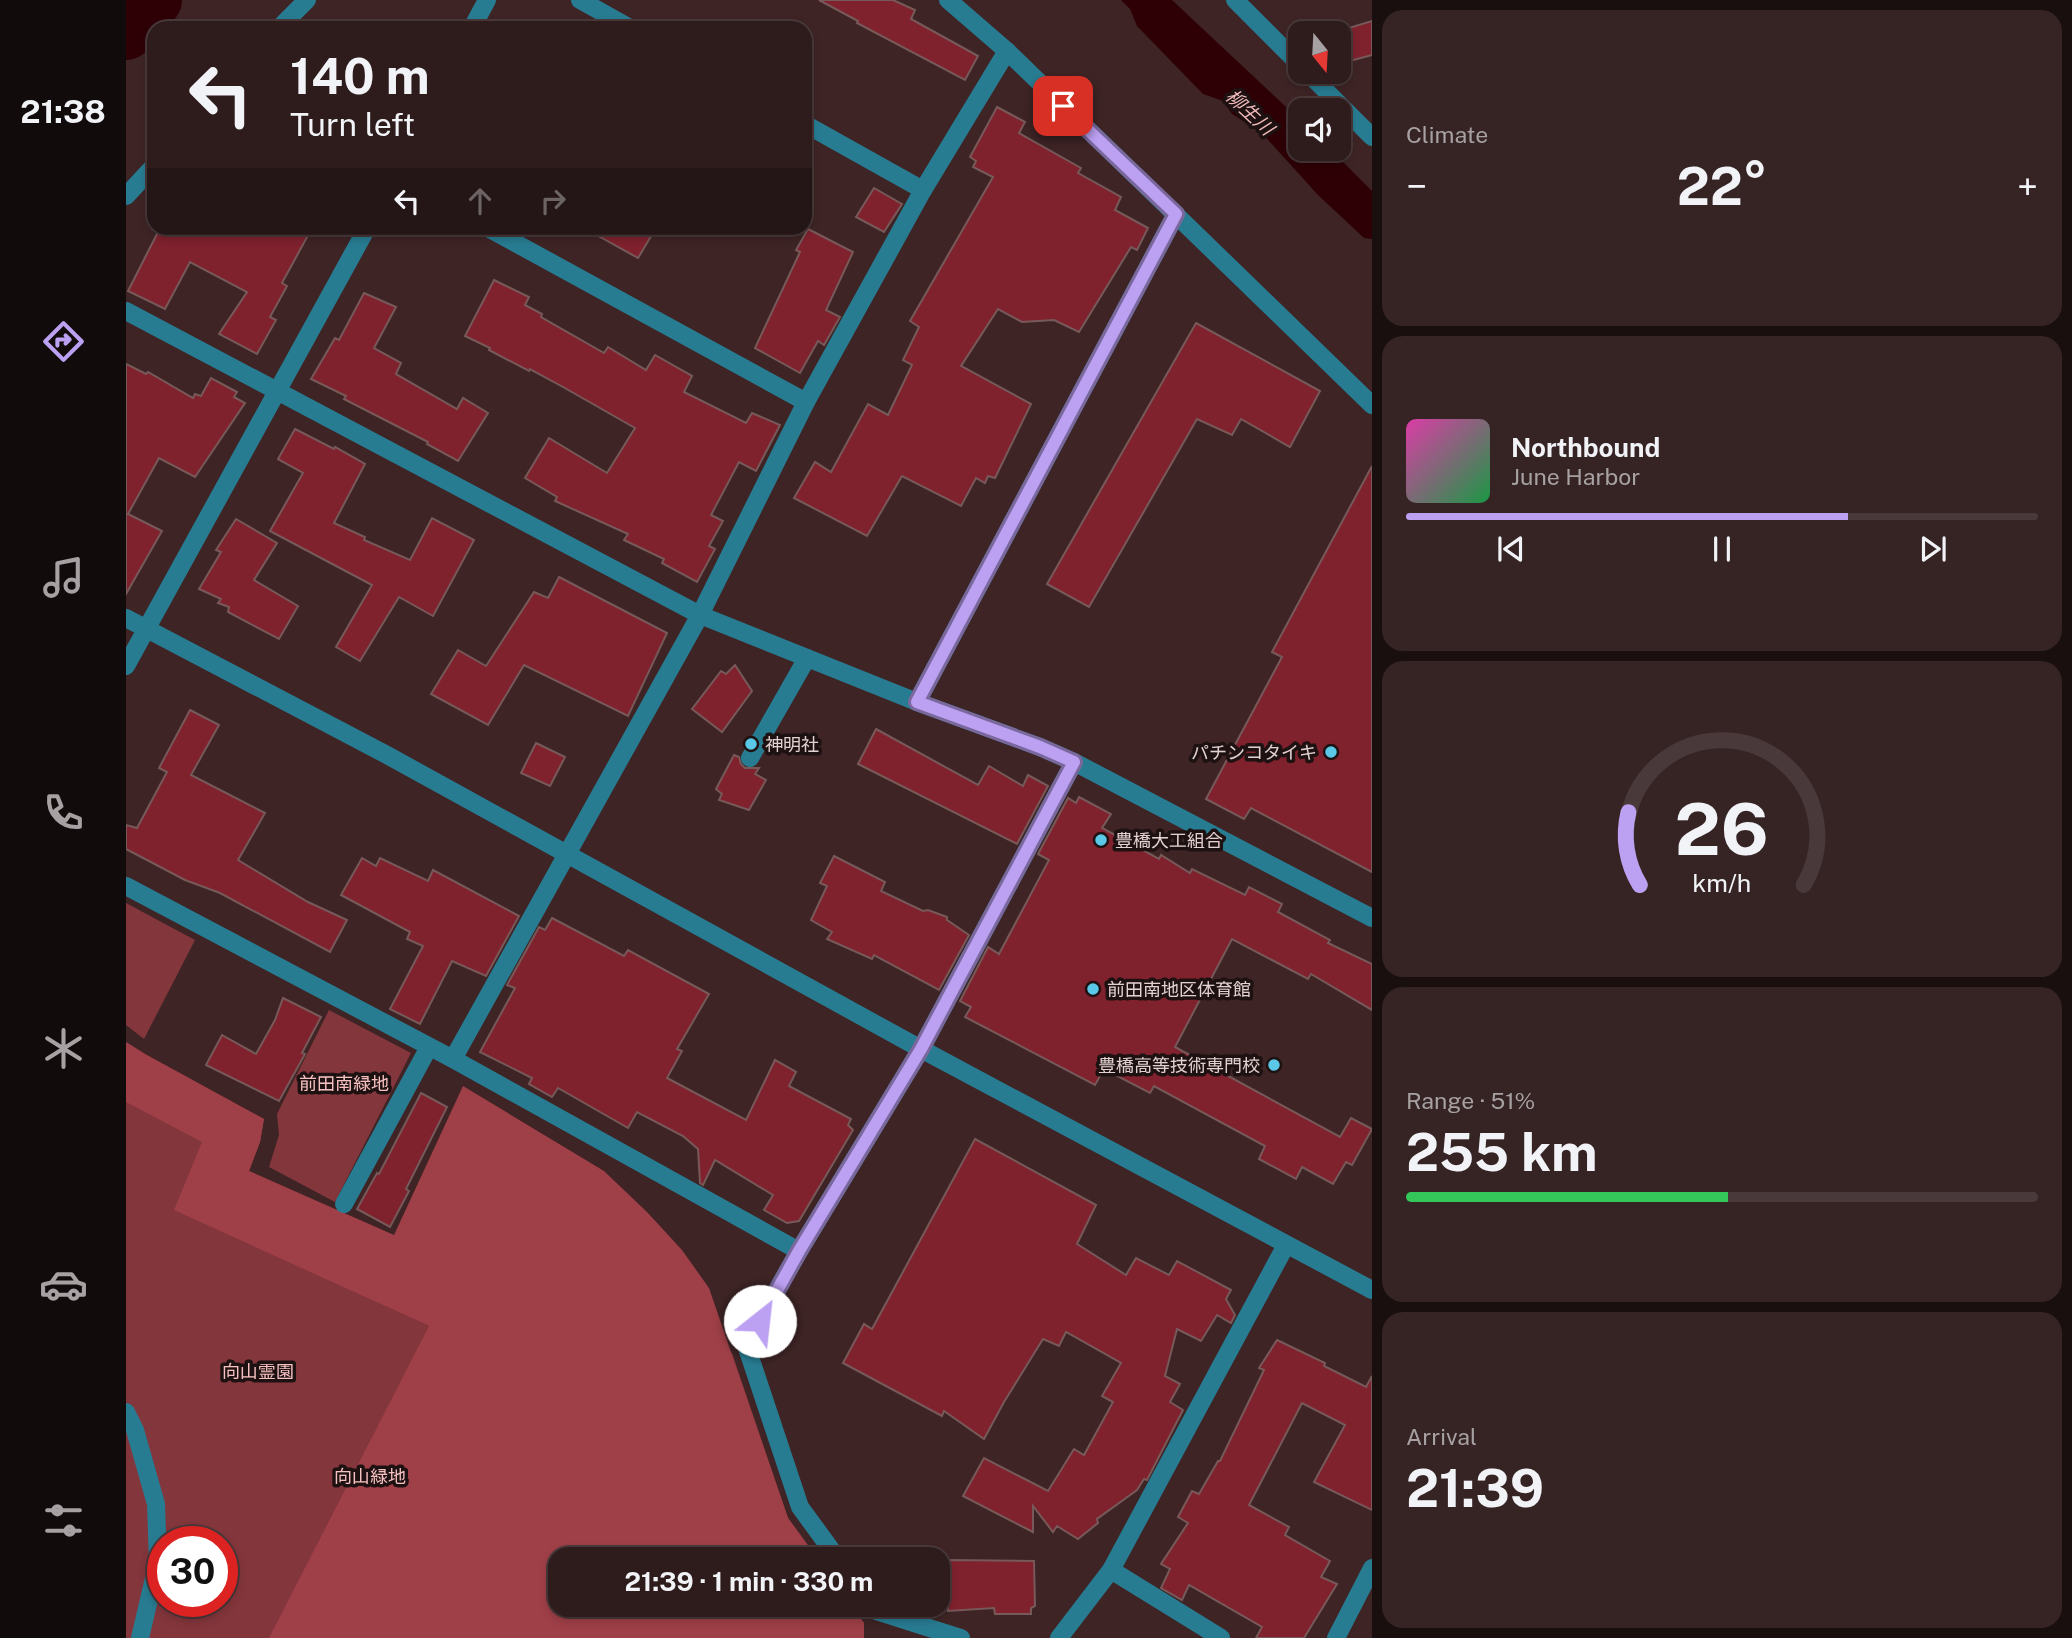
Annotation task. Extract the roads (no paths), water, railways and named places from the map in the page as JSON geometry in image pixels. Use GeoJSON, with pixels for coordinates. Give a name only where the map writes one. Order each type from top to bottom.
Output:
{"type":"FeatureCollection","features":[{"type":"Feature","properties":{"kind":"street"},"geometry":{"type":"LineString","coordinates":[[286,21],[307,0]]}},
{"type":"Feature","properties":{"kind":"street"},"geometry":{"type":"LineString","coordinates":[[476,21],[487,0]]}},
{"type":"Feature","properties":{"kind":"street"},"geometry":{"type":"LineString","coordinates":[[580,0],[618,21]]}},
{"type":"Feature","properties":{"kind":"street"},"geometry":{"type":"LineString","coordinates":[[948,0],[1007,51],[1372,405]]}},
{"type":"Feature","properties":{"kind":"street"},"geometry":{"type":"LineString","coordinates":[[1235,0],[1288,53]]}},
{"type":"Feature","properties":{"kind":"street"},"geometry":{"type":"LineString","coordinates":[[453,1059],[700,615],[806,402],[923,190],[1007,51]]}},
{"type":"Feature","properties":{"kind":"street"},"geometry":{"type":"LineString","coordinates":[[1319,84],[1372,136]]}},
{"type":"Feature","properties":{"kind":"street"},"geometry":{"type":"LineString","coordinates":[[812,128],[923,190]]}},
{"type":"Feature","properties":{"kind":"street"},"geometry":{"type":"LineString","coordinates":[[126,196],[147,174]]}},
{"type":"Feature","properties":{"kind":"street"},"geometry":{"type":"LineString","coordinates":[[917,702],[1176,214]]}},
{"type":"Feature","properties":{"kind":"street"},"geometry":{"type":"LineString","coordinates":[[126,666],[362,235]]}},
{"type":"Feature","properties":{"kind":"street"},"geometry":{"type":"LineString","coordinates":[[501,235],[806,402]]}},
{"type":"Feature","properties":{"kind":"street"},"geometry":{"type":"LineString","coordinates":[[126,311],[700,615],[1074,762],[1372,918]]}},
{"type":"Feature","properties":{"kind":"street"},"geometry":{"type":"LineString","coordinates":[[126,618],[387,755],[921,1049],[1372,1290]]}},
{"type":"Feature","properties":{"kind":"street"},"geometry":{"type":"LineString","coordinates":[[750,758],[807,658]]}},
{"type":"Feature","properties":{"kind":"street"},"geometry":{"type":"LineString","coordinates":[[829,1547],[800,1507],[746,1345],[799,1251],[921,1049],[1074,762]]}},
{"type":"Feature","properties":{"kind":"street"},"geometry":{"type":"LineString","coordinates":[[126,886],[453,1059],[799,1251]]}},
{"type":"Feature","properties":{"kind":"street"},"geometry":{"type":"LineString","coordinates":[[344,1204],[429,1047]]}},
{"type":"Feature","properties":{"kind":"street"},"geometry":{"type":"LineString","coordinates":[[1059,1638],[1111,1570],[1286,1245]]}},
{"type":"Feature","properties":{"kind":"street"},"geometry":{"type":"LineString","coordinates":[[126,1412],[135,1430],[156,1504],[158,1561],[140,1638]]}},
{"type":"Feature","properties":{"kind":"street"},"geometry":{"type":"LineString","coordinates":[[1336,1638],[1366,1595],[1372,1568]]}},
{"type":"Feature","properties":{"kind":"street"},"geometry":{"type":"LineString","coordinates":[[1111,1570],[1221,1638]]}},
{"type":"Feature","properties":{"kind":"street"},"geometry":{"type":"LineString","coordinates":[[895,1617],[961,1638]]}},
{"type":"Feature","properties":{"kind":"water"},"geometry":{"type":"Polygon","coordinates":[[[1121,0],[1172,0],[1288,109],[1288,161],[1342,161],[1372,191],[1372,239],[1364,238],[1318,195],[1261,132],[1232,114],[1223,101],[1203,94],[1137,26],[1130,9],[1121,0]]]}},
{"type":"Feature","properties":{"kind":"waterway","name":"柳生川"},"geometry":{"type":"LineString","coordinates":[[126,32],[154,0]]}},
{"type":"Feature","properties":{"kind":"place","name":"神明社"},"geometry":{"type":"Point","coordinates":[751,744]}},
{"type":"Feature","properties":{"kind":"place","name":"パチンコタイキ"},"geometry":{"type":"Point","coordinates":[1331,752]}},
{"type":"Feature","properties":{"kind":"place","name":"豊橋大工組合"},"geometry":{"type":"Point","coordinates":[1101,840]}},
{"type":"Feature","properties":{"kind":"place","name":"前田南地区体育館"},"geometry":{"type":"Point","coordinates":[1093,989]}},
{"type":"Feature","properties":{"kind":"place","name":"豊橋高等技術専門校"},"geometry":{"type":"Point","coordinates":[1274,1065]}},
{"type":"Feature","properties":{"kind":"park label","name":"前田南緑地"},"geometry":{"type":"Point","coordinates":[344,1083]}},
{"type":"Feature","properties":{"kind":"park label","name":"向山霊園"},"geometry":{"type":"Point","coordinates":[258,1371]}},
{"type":"Feature","properties":{"kind":"park label","name":"向山緑地"},"geometry":{"type":"Point","coordinates":[370,1476]}}]}
